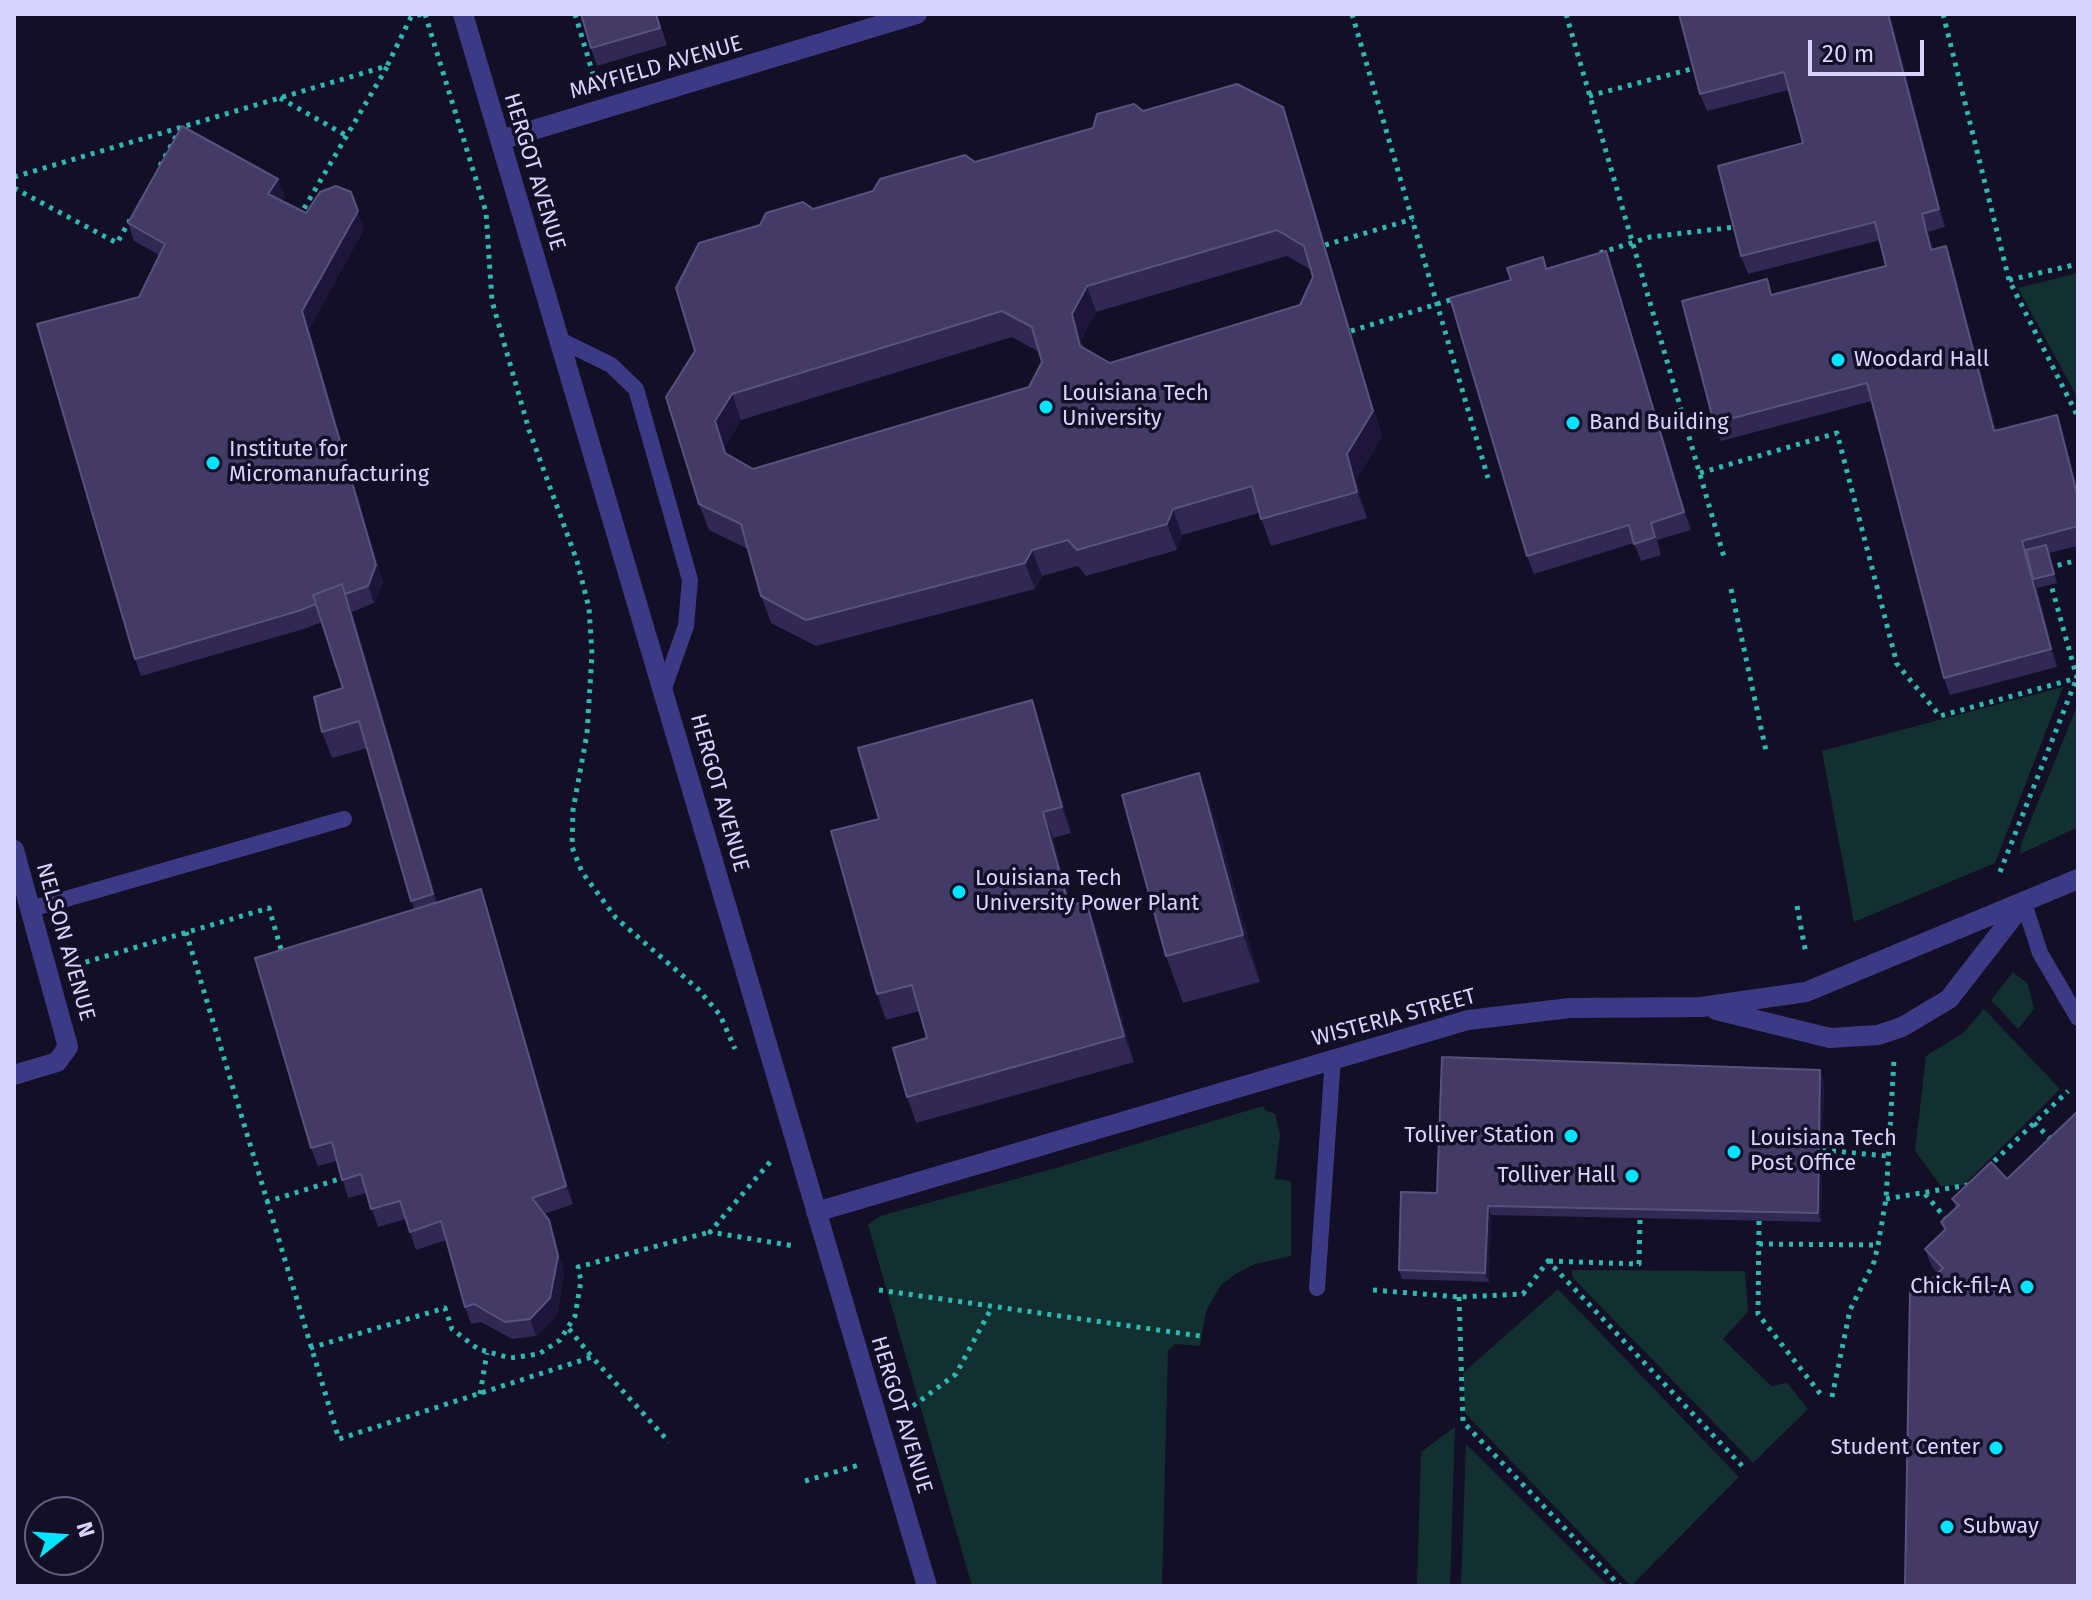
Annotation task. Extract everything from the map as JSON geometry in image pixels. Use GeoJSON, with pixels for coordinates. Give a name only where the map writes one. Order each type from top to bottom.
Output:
{"type":"FeatureCollection","features":[{"type":"Feature","properties":{"kind":"street","name":"HERGOT AVENUE"},"geometry":{"type":"LineString","coordinates":[[463,14],[927,1586]]}},
{"type":"Feature","properties":{"kind":"street","name":"MAYFIELD AVENUE"},"geometry":{"type":"LineString","coordinates":[[500,140],[917,14]]}},
{"type":"Feature","properties":{"kind":"street","name":"NELSON AVENUE"},"geometry":{"type":"LineString","coordinates":[[14,850],[68,1047],[57,1062],[14,1075]]}},
{"type":"Feature","properties":{"kind":"street","name":"WISTERIA STREET"},"geometry":{"type":"LineString","coordinates":[[816,1212],[1333,1058],[1482,1018],[1570,1008],[1701,1007],[1806,992],[2078,879]]}},
{"type":"Feature","properties":{"kind":"street"},"geometry":{"type":"LineString","coordinates":[[1701,1007],[1830,1038],[1878,1035],[1931,1012],[1949,999],[2024,903]]}},
{"type":"Feature","properties":{"kind":"lane"},"geometry":{"type":"LineString","coordinates":[[560,340],[611,365],[636,389],[690,580],[686,626],[664,688]]}},
{"type":"Feature","properties":{"kind":"lane"},"geometry":{"type":"LineString","coordinates":[[31,909],[344,819]]}},
{"type":"Feature","properties":{"kind":"lane"},"geometry":{"type":"LineString","coordinates":[[2024,903],[2040,953],[2078,1018]]}},
{"type":"Feature","properties":{"kind":"lane"},"geometry":{"type":"LineString","coordinates":[[1317,1288],[1333,1058]]}},
{"type":"Feature","properties":{"kind":"path"},"geometry":{"type":"LineString","coordinates":[[296,223],[387,66],[411,17],[424,14],[486,212],[492,301],[529,430],[572,547],[589,608],[592,654],[587,734],[573,810],[572,847],[582,872],[616,918],[698,989],[720,1015],[739,1064]]}},
{"type":"Feature","properties":{"kind":"path"},"geometry":{"type":"LineString","coordinates":[[575,14],[593,74]]}},
{"type":"Feature","properties":{"kind":"path"},"geometry":{"type":"LineString","coordinates":[[1352,14],[1488,478]]}},
{"type":"Feature","properties":{"kind":"path"},"geometry":{"type":"LineString","coordinates":[[1566,14],[1724,557]]}},
{"type":"Feature","properties":{"kind":"path"},"geometry":{"type":"LineString","coordinates":[[1943,14],[2009,280],[2078,417]]}},
{"type":"Feature","properties":{"kind":"path"},"geometry":{"type":"LineString","coordinates":[[14,177],[387,66]]}},
{"type":"Feature","properties":{"kind":"path"},"geometry":{"type":"LineString","coordinates":[[1589,96],[1695,68]]}},
{"type":"Feature","properties":{"kind":"path"},"geometry":{"type":"LineString","coordinates":[[280,97],[347,136]]}},
{"type":"Feature","properties":{"kind":"path"},"geometry":{"type":"LineString","coordinates":[[153,178],[181,127]]}},
{"type":"Feature","properties":{"kind":"path"},"geometry":{"type":"LineString","coordinates":[[14,188],[117,243],[131,217]]}},
{"type":"Feature","properties":{"kind":"path"},"geometry":{"type":"LineString","coordinates":[[1325,245],[1413,219]]}},
{"type":"Feature","properties":{"kind":"path"},"geometry":{"type":"LineString","coordinates":[[1586,257],[1650,237],[1735,227]]}},
{"type":"Feature","properties":{"kind":"path"},"geometry":{"type":"LineString","coordinates":[[2009,280],[2078,264]]}},
{"type":"Feature","properties":{"kind":"path"},"geometry":{"type":"LineString","coordinates":[[1351,331],[1468,294]]}},
{"type":"Feature","properties":{"kind":"path"},"geometry":{"type":"LineString","coordinates":[[1700,473],[1837,433],[1897,664],[1940,716],[2077,676]]}},
{"type":"Feature","properties":{"kind":"path"},"geometry":{"type":"LineString","coordinates":[[2000,872],[2077,676],[2046,569],[2078,560]]}},
{"type":"Feature","properties":{"kind":"path"},"geometry":{"type":"LineString","coordinates":[[1731,589],[1766,751]]}},
{"type":"Feature","properties":{"kind":"path"},"geometry":{"type":"LineString","coordinates":[[1797,906],[1806,954]]}},
{"type":"Feature","properties":{"kind":"path"},"geometry":{"type":"LineString","coordinates":[[65,968],[269,908],[287,968]]}},
{"type":"Feature","properties":{"kind":"path"},"geometry":{"type":"LineString","coordinates":[[186,932],[339,1439],[592,1357]]}},
{"type":"Feature","properties":{"kind":"path"},"geometry":{"type":"LineString","coordinates":[[1832,1397],[1850,1310],[1874,1262],[1878,1245],[1886,1199],[1894,1056]]}},
{"type":"Feature","properties":{"kind":"path"},"geometry":{"type":"LineString","coordinates":[[1886,1199],[1965,1188],[2068,1091]]}},
{"type":"Feature","properties":{"kind":"path"},"geometry":{"type":"LineString","coordinates":[[2034,1123],[2062,1151]]}},
{"type":"Feature","properties":{"kind":"path"},"geometry":{"type":"LineString","coordinates":[[710,1232],[770,1163],[766,1149]]}},
{"type":"Feature","properties":{"kind":"path"},"geometry":{"type":"LineString","coordinates":[[1822,1150],[1887,1156]]}},
{"type":"Feature","properties":{"kind":"path"},"geometry":{"type":"LineString","coordinates":[[266,1202],[343,1178]]}},
{"type":"Feature","properties":{"kind":"path"},"geometry":{"type":"LineString","coordinates":[[1925,1194],[1957,1231]]}},
{"type":"Feature","properties":{"kind":"path"},"geometry":{"type":"LineString","coordinates":[[1548,1261],[1639,1264],[1640,1218]]}},
{"type":"Feature","properties":{"kind":"path"},"geometry":{"type":"LineString","coordinates":[[1759,1221],[1758,1314],[1822,1396]]}},
{"type":"Feature","properties":{"kind":"path"},"geometry":{"type":"LineString","coordinates":[[310,1348],[445,1308],[452,1329],[487,1353],[510,1358],[539,1354],[551,1348],[569,1329],[579,1297],[578,1267],[710,1232],[794,1246]]}},
{"type":"Feature","properties":{"kind":"path"},"geometry":{"type":"LineString","coordinates":[[1759,1244],[1878,1245]]}},
{"type":"Feature","properties":{"kind":"path"},"geometry":{"type":"LineString","coordinates":[[1373,1290],[1459,1297],[1523,1294],[1548,1261]]}},
{"type":"Feature","properties":{"kind":"path"},"geometry":{"type":"LineString","coordinates":[[1548,1261],[1746,1470]]}},
{"type":"Feature","properties":{"kind":"path"},"geometry":{"type":"LineString","coordinates":[[879,1290],[1200,1336]]}},
{"type":"Feature","properties":{"kind":"path"},"geometry":{"type":"LineString","coordinates":[[1459,1297],[1463,1422],[1620,1586]]}},
{"type":"Feature","properties":{"kind":"path"},"geometry":{"type":"LineString","coordinates":[[913,1406],[956,1374],[992,1307]]}},
{"type":"Feature","properties":{"kind":"path"},"geometry":{"type":"LineString","coordinates":[[569,1329],[669,1442]]}},
{"type":"Feature","properties":{"kind":"path"},"geometry":{"type":"LineString","coordinates":[[480,1394],[487,1353]]}},
{"type":"Feature","properties":{"kind":"path"},"geometry":{"type":"LineString","coordinates":[[805,1481],[859,1465]]}},
{"type":"Feature","properties":{"kind":"green space"},"geometry":{"type":"Polygon","coordinates":[[[2078,273],[2078,399],[2018,288],[2078,273]]]}},
{"type":"Feature","properties":{"kind":"green space"},"geometry":{"type":"Polygon","coordinates":[[[2063,687],[1995,863],[1854,922],[1822,751],[2063,687]]]}},
{"type":"Feature","properties":{"kind":"green space"},"geometry":{"type":"Polygon","coordinates":[[[2078,704],[2078,827],[2020,854],[2021,844],[2078,704]]]}},
{"type":"Feature","properties":{"kind":"green space"},"geometry":{"type":"Polygon","coordinates":[[[2013,972],[2028,984],[2034,1009],[2018,1029],[1991,1000],[2013,972]]]}},
{"type":"Feature","properties":{"kind":"green space"},"geometry":{"type":"Polygon","coordinates":[[[1984,1009],[2060,1089],[1964,1185],[1941,1186],[1915,1151],[1926,1056],[1963,1033],[1984,1009]]]}},
{"type":"Feature","properties":{"kind":"green space"},"geometry":{"type":"Polygon","coordinates":[[[1263,1106],[1275,1114],[1280,1134],[1275,1179],[1291,1181],[1291,1256],[1255,1264],[1221,1285],[1206,1311],[1200,1346],[1175,1344],[1168,1351],[1162,1586],[972,1586],[868,1225],[880,1216],[1056,1168],[1263,1106]]]}},
{"type":"Feature","properties":{"kind":"green space"},"geometry":{"type":"Polygon","coordinates":[[[1572,1270],[1745,1271],[1748,1312],[1723,1339],[1771,1386],[1787,1383],[1808,1409],[1753,1463],[1573,1278],[1572,1270]]]}},
{"type":"Feature","properties":{"kind":"green space"},"geometry":{"type":"Polygon","coordinates":[[[1558,1289],[1739,1477],[1631,1586],[1465,1413],[1463,1373],[1558,1289]]]}},
{"type":"Feature","properties":{"kind":"green space"},"geometry":{"type":"Polygon","coordinates":[[[1455,1427],[1450,1586],[1417,1586],[1421,1452],[1455,1427]]]}},
{"type":"Feature","properties":{"kind":"green space"},"geometry":{"type":"Polygon","coordinates":[[[1466,1444],[1608,1586],[1461,1586],[1466,1444]]]}},
{"type":"Feature","properties":{"kind":"building"},"geometry":{"type":"Polygon","coordinates":[[[581,14],[656,14],[660,28],[591,48],[581,14]]]}},
{"type":"Feature","properties":{"kind":"building","name":"Woodard Hall"},"geometry":{"type":"Polygon","coordinates":[[[1679,14],[1888,14],[1939,209],[1922,214],[1931,250],[1946,246],[1994,431],[2057,415],[2078,498],[2078,526],[2022,541],[2051,649],[1944,678],[1867,383],[1714,423],[1682,301],[1767,279],[1771,295],[1886,266],[1875,222],[1741,256],[1718,166],[1803,143],[1784,72],[1700,94],[1679,14]]]}},
{"type":"Feature","properties":{"kind":"building"},"geometry":{"type":"Polygon","coordinates":[[[1237,84],[1283,107],[1373,411],[1347,454],[1357,492],[1261,519],[1252,486],[1173,509],[1167,524],[1077,550],[1068,540],[1032,550],[1025,563],[806,620],[761,596],[741,524],[699,504],[666,397],[695,351],[676,288],[699,243],[760,225],[766,213],[803,202],[813,209],[873,191],[880,179],[965,155],[975,162],[1093,128],[1097,114],[1134,104],[1143,111],[1237,84]],[[1277,230],[1087,286],[1072,314],[1080,346],[1110,363],[1300,305],[1313,277],[1304,246],[1277,230]],[[1002,311],[732,394],[715,421],[725,453],[753,469],[1029,387],[1042,362],[1032,327],[1002,311]]]}},
{"type":"Feature","properties":{"kind":"building","name":"Institute for Micromanufacturing"},"geometry":{"type":"Polygon","coordinates":[[[182,126],[278,179],[268,194],[306,213],[320,192],[336,186],[351,192],[358,211],[302,311],[376,565],[368,586],[345,594],[342,584],[313,595],[316,604],[298,611],[135,659],[37,324],[139,297],[165,244],[128,223],[182,126]]]}},
{"type":"Feature","properties":{"kind":"building","name":"Band Building"},"geometry":{"type":"Polygon","coordinates":[[[1606,251],[1684,512],[1651,523],[1655,537],[1634,544],[1629,525],[1527,556],[1450,298],[1511,280],[1507,268],[1543,257],[1546,269],[1606,251]]]}},
{"type":"Feature","properties":{"kind":"building"},"geometry":{"type":"Polygon","coordinates":[[[2046,545],[2054,574],[2033,579],[2026,550],[2046,545]]]}},
{"type":"Feature","properties":{"kind":"building"},"geometry":{"type":"Polygon","coordinates":[[[342,584],[433,894],[411,901],[359,721],[322,732],[314,697],[343,688],[313,595],[342,584]]]}},
{"type":"Feature","properties":{"kind":"building","name":"Louisiana Tech University Power Plant"},"geometry":{"type":"Polygon","coordinates":[[[1032,700],[1062,807],[1043,812],[1069,906],[1086,901],[1124,1036],[907,1097],[893,1048],[927,1038],[912,985],[877,994],[831,831],[879,819],[858,748],[1032,700]]]}},
{"type":"Feature","properties":{"kind":"building"},"geometry":{"type":"Polygon","coordinates":[[[1199,773],[1243,935],[1166,956],[1122,795],[1199,773]]]}},
{"type":"Feature","properties":{"kind":"building"},"geometry":{"type":"Polygon","coordinates":[[[481,889],[566,1186],[532,1198],[549,1220],[558,1256],[550,1298],[530,1319],[505,1322],[474,1304],[465,1307],[441,1221],[410,1232],[400,1201],[371,1209],[361,1174],[342,1180],[332,1142],[311,1148],[255,958],[481,889]]]}},
{"type":"Feature","properties":{"kind":"building","name":"Tolliver Hall"},"geometry":{"type":"Polygon","coordinates":[[[1442,1057],[1820,1070],[1818,1213],[1488,1206],[1485,1273],[1399,1270],[1401,1192],[1437,1193],[1442,1057]]]}},
{"type":"Feature","properties":{"kind":"building","name":"Student Center"},"geometry":{"type":"Polygon","coordinates":[[[2078,1111],[2078,1586],[1905,1586],[1910,1292],[1918,1292],[1943,1268],[1925,1249],[1946,1229],[1941,1222],[1959,1205],[1952,1199],[1991,1162],[2007,1179],[2078,1111]]]}},
{"type":"Feature","properties":{"kind":"place","name":"Woodard Hall"},"geometry":{"type":"Point","coordinates":[1838,360]}},
{"type":"Feature","properties":{"kind":"place","name":"Louisiana Tech University"},"geometry":{"type":"Point","coordinates":[1046,407]}},
{"type":"Feature","properties":{"kind":"place","name":"Band Building"},"geometry":{"type":"Point","coordinates":[1573,423]}},
{"type":"Feature","properties":{"kind":"place","name":"Institute for Micromanufacturing"},"geometry":{"type":"Point","coordinates":[213,463]}},
{"type":"Feature","properties":{"kind":"place","name":"Louisiana Tech University Power Plant"},"geometry":{"type":"Point","coordinates":[959,892]}},
{"type":"Feature","properties":{"kind":"place","name":"Tolliver Station"},"geometry":{"type":"Point","coordinates":[1571,1136]}},
{"type":"Feature","properties":{"kind":"place","name":"Louisiana Tech Post Office"},"geometry":{"type":"Point","coordinates":[1734,1152]}},
{"type":"Feature","properties":{"kind":"place","name":"Tolliver Hall"},"geometry":{"type":"Point","coordinates":[1632,1176]}},
{"type":"Feature","properties":{"kind":"place","name":"Chick-fil-A"},"geometry":{"type":"Point","coordinates":[2027,1287]}},
{"type":"Feature","properties":{"kind":"place","name":"Student Center"},"geometry":{"type":"Point","coordinates":[1996,1448]}},
{"type":"Feature","properties":{"kind":"place","name":"Subway"},"geometry":{"type":"Point","coordinates":[1947,1527]}}]}
